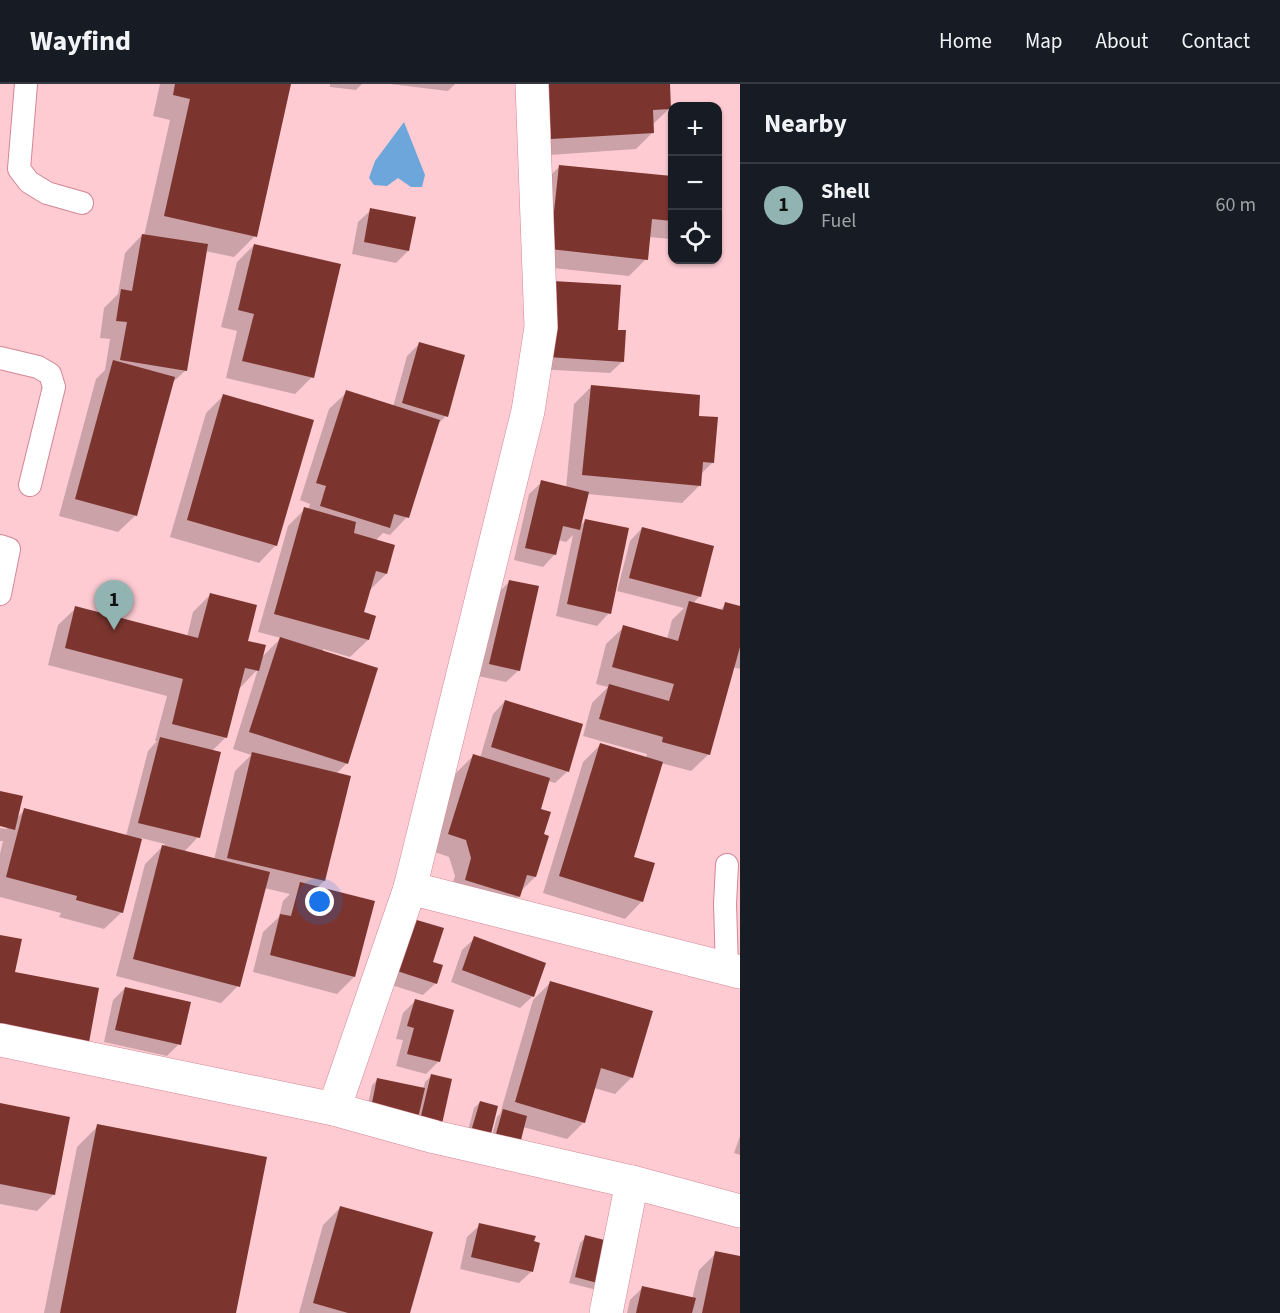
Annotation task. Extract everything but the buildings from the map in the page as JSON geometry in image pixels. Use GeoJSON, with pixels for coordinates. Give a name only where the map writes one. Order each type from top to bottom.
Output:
{"type":"FeatureCollection","features":[{"type":"Feature","properties":{"kind":"street"},"geometry":{"type":"LineString","coordinates":[[334,1109],[410,888],[530,400],[541,327],[532,84]]}},
{"type":"Feature","properties":{"kind":"street"},"geometry":{"type":"LineString","coordinates":[[410,888],[734,970]]}},
{"type":"Feature","properties":{"kind":"street"},"geometry":{"type":"LineString","coordinates":[[0,1040],[334,1109],[435,1137],[632,1182],[740,1211]]}},
{"type":"Feature","properties":{"kind":"street"},"geometry":{"type":"LineString","coordinates":[[606,1313],[632,1182]]}},
{"type":"Feature","properties":{"kind":"lane"},"geometry":{"type":"LineString","coordinates":[[26,84],[19,169],[29,182],[47,193],[82,203]]}},
{"type":"Feature","properties":{"kind":"lane"},"geometry":{"type":"LineString","coordinates":[[0,357],[38,367],[50,374],[54,387],[30,485]]}},
{"type":"Feature","properties":{"kind":"lane"},"geometry":{"type":"LineString","coordinates":[[0,594],[5,547]]}},
{"type":"Feature","properties":{"kind":"lane"},"geometry":{"type":"LineString","coordinates":[[727,865],[725,904],[734,970]]}},
{"type":"Feature","properties":{"kind":"water"},"geometry":{"type":"Polygon","coordinates":[[[404,122],[425,175],[422,187],[411,187],[398,178],[387,186],[374,185],[369,178],[375,161],[404,122]]]}},
{"type":"Feature","properties":{"kind":"place","name":"Shell"},"geometry":{"type":"Point","coordinates":[114,630]}}]}
